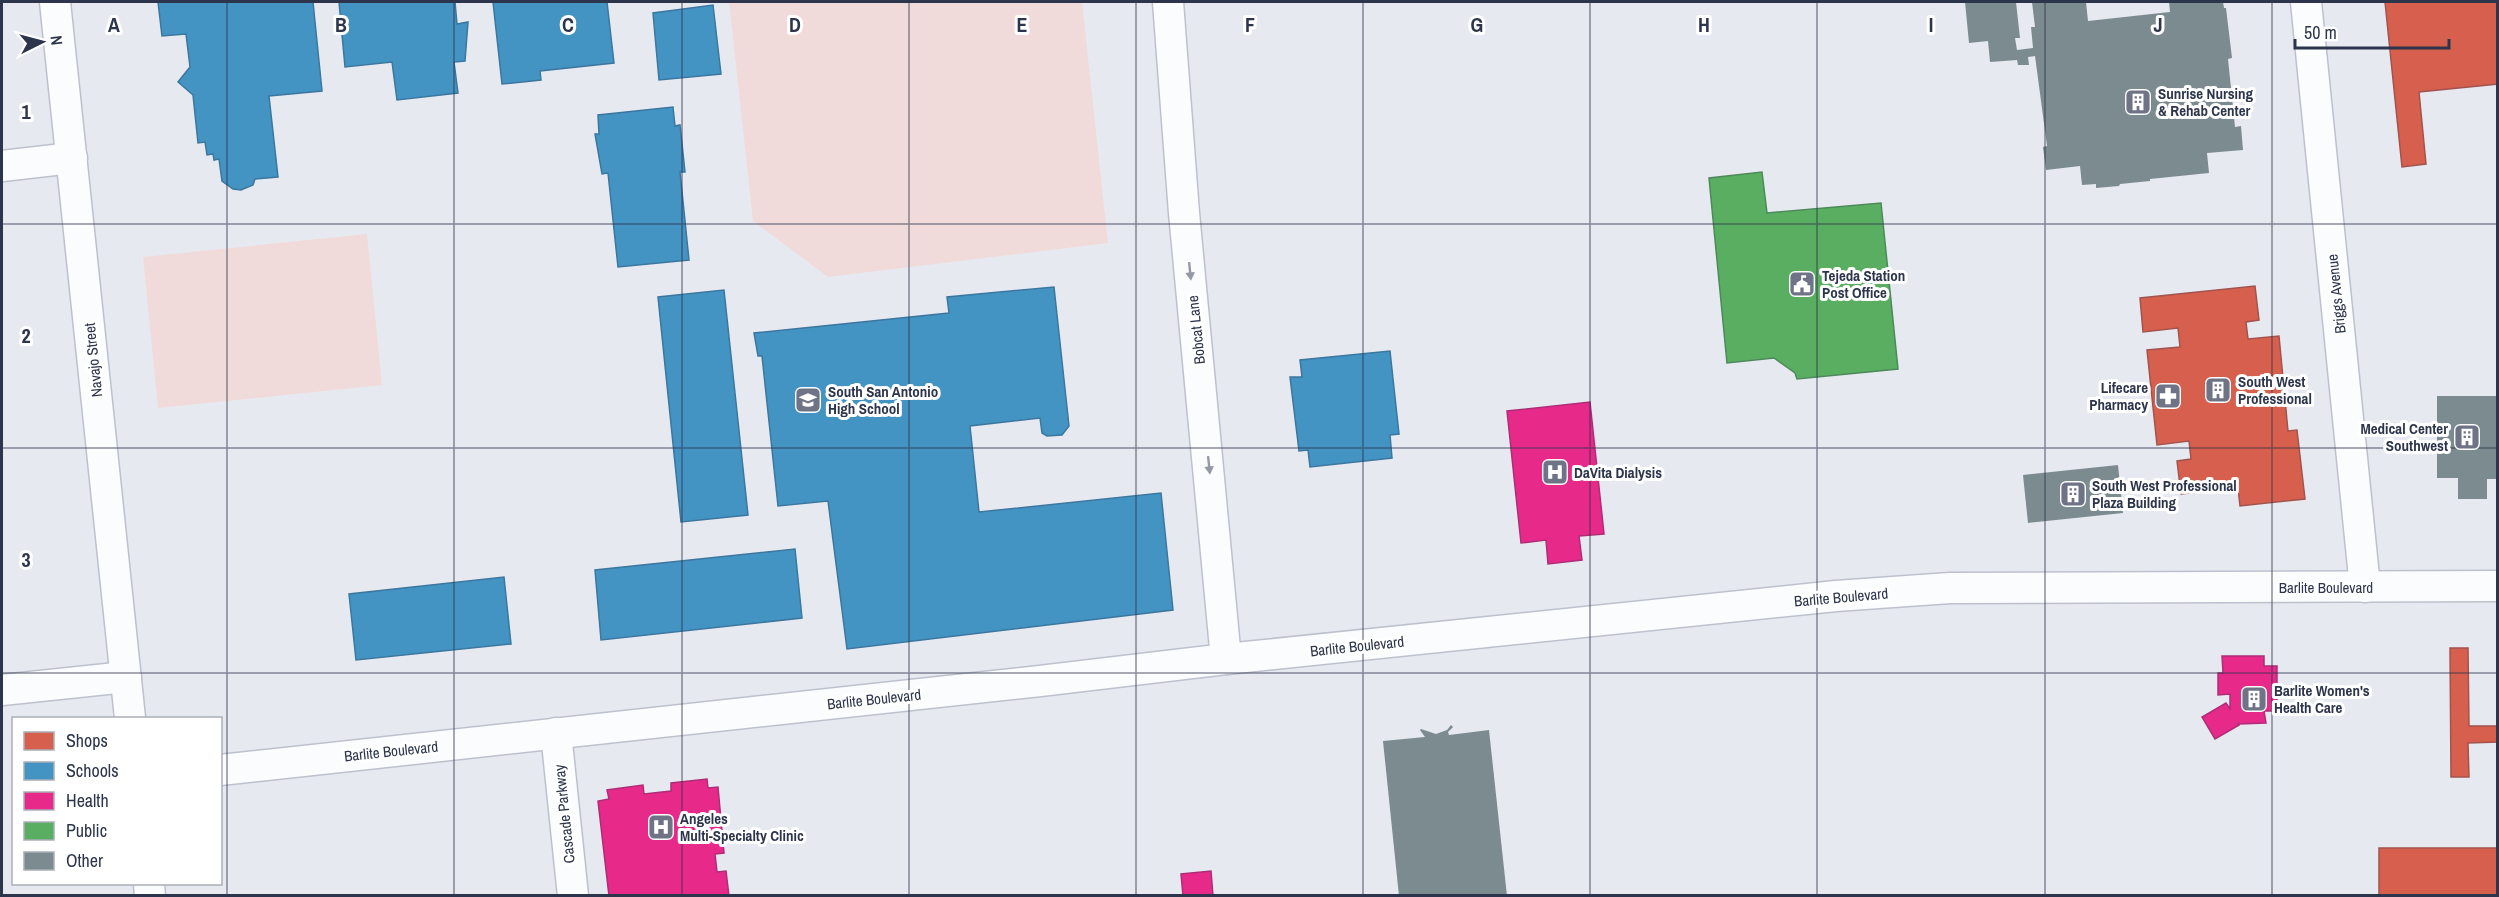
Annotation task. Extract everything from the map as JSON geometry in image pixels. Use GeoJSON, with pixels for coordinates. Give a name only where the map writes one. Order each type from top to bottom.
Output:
{"type":"FeatureCollection","features":[{"type":"Feature","properties":{"kind":"street","name":"Navajo Street"},"geometry":{"type":"LineString","coordinates":[[55,2],[130,717]]}},
{"type":"Feature","properties":{"kind":"street","name":"Bobcat Lane"},"geometry":{"type":"LineString","coordinates":[[1168,2],[1184,213],[1226,659]]}},
{"type":"Feature","properties":{"kind":"street","name":"Briggs Avenue"},"geometry":{"type":"LineString","coordinates":[[2306,2],[2365,586]]}},
{"type":"Feature","properties":{"kind":"street"},"geometry":{"type":"LineString","coordinates":[[2,166],[72,158]]}},
{"type":"Feature","properties":{"kind":"street","name":"Barlite Boulevard"},"geometry":{"type":"LineString","coordinates":[[222,770],[1226,659],[1836,596],[1950,588],[2498,586]]}},
{"type":"Feature","properties":{"kind":"street"},"geometry":{"type":"LineString","coordinates":[[2,690],[126,677]]}},
{"type":"Feature","properties":{"kind":"street","name":"Cascade Parkway"},"geometry":{"type":"LineString","coordinates":[[556,733],[573,896]]}},
{"type":"Feature","properties":{"kind":"shaded area"},"geometry":{"type":"Polygon","coordinates":[[[729,2],[1082,2],[1108,243],[828,277],[753,221],[729,2]]]}},
{"type":"Feature","properties":{"kind":"shaded area"},"geometry":{"type":"Polygon","coordinates":[[[367,234],[382,385],[158,408],[143,257],[367,234]]]}},
{"type":"Feature","properties":{"kind":"building: Shops"},"geometry":{"type":"Polygon","coordinates":[[[2385,2],[2498,2],[2498,84],[2419,92],[2426,164],[2402,167],[2385,2]]]}},
{"type":"Feature","properties":{"kind":"building: Shops","name":"South West Professional"},"geometry":{"type":"Polygon","coordinates":[[[2255,286],[2259,320],[2246,322],[2248,339],[2279,336],[2288,431],[2297,430],[2305,499],[2240,506],[2238,488],[2181,494],[2177,461],[2191,459],[2189,441],[2157,445],[2147,350],[2180,347],[2178,328],[2143,332],[2140,298],[2255,286]]]}},
{"type":"Feature","properties":{"kind":"building: Shops"},"geometry":{"type":"Polygon","coordinates":[[[2450,648],[2468,648],[2469,726],[2498,726],[2498,742],[2468,743],[2469,777],[2451,777],[2450,648]]]}},
{"type":"Feature","properties":{"kind":"building: Shops"},"geometry":{"type":"Polygon","coordinates":[[[2379,848],[2498,848],[2498,896],[2379,896],[2379,848]]]}},
{"type":"Feature","properties":{"kind":"building: Schools"},"geometry":{"type":"Polygon","coordinates":[[[158,2],[313,2],[322,91],[269,96],[278,177],[255,179],[253,185],[241,190],[233,189],[222,181],[219,159],[214,160],[213,154],[207,155],[205,142],[198,143],[193,95],[178,82],[190,67],[186,34],[162,36],[158,2]]]}},
{"type":"Feature","properties":{"kind":"building: Schools"},"geometry":{"type":"Polygon","coordinates":[[[339,2],[455,2],[457,24],[468,22],[465,61],[454,62],[458,93],[397,100],[392,62],[345,67],[339,2]]]}},
{"type":"Feature","properties":{"kind":"building: Schools"},"geometry":{"type":"Polygon","coordinates":[[[493,2],[607,2],[614,63],[540,71],[541,80],[502,84],[493,2]]]}},
{"type":"Feature","properties":{"kind":"building: Schools"},"geometry":{"type":"Polygon","coordinates":[[[713,5],[721,74],[659,80],[653,13],[713,5]]]}},
{"type":"Feature","properties":{"kind":"building: Schools"},"geometry":{"type":"Polygon","coordinates":[[[673,107],[675,126],[680,125],[685,172],[680,172],[689,260],[618,267],[608,173],[602,174],[595,134],[599,134],[598,115],[673,107]]]}},
{"type":"Feature","properties":{"kind":"building: Schools"},"geometry":{"type":"Polygon","coordinates":[[[1054,287],[1069,426],[1062,435],[1047,436],[1042,433],[1040,418],[970,426],[979,512],[1161,493],[1173,610],[847,649],[828,501],[778,506],[762,356],[758,356],[754,333],[949,313],[947,297],[1054,287]]]}},
{"type":"Feature","properties":{"kind":"building: Schools"},"geometry":{"type":"Polygon","coordinates":[[[724,290],[748,515],[681,522],[658,297],[724,290]]]}},
{"type":"Feature","properties":{"kind":"building: Schools"},"geometry":{"type":"Polygon","coordinates":[[[1390,351],[1399,434],[1390,435],[1392,458],[1310,467],[1308,450],[1299,451],[1290,377],[1302,377],[1300,360],[1390,351]]]}},
{"type":"Feature","properties":{"kind":"building: Schools"},"geometry":{"type":"Polygon","coordinates":[[[795,549],[802,618],[601,640],[595,570],[795,549]]]}},
{"type":"Feature","properties":{"kind":"building: Schools"},"geometry":{"type":"Polygon","coordinates":[[[504,577],[511,644],[356,660],[349,594],[504,577]]]}},
{"type":"Feature","properties":{"kind":"building: Health","name":"DaVita Dialysis"},"geometry":{"type":"Polygon","coordinates":[[[1590,402],[1604,534],[1579,536],[1582,560],[1548,564],[1546,540],[1521,543],[1507,411],[1590,402]]]}},
{"type":"Feature","properties":{"kind":"building: Health","name":"Barlite Women's Health Care"},"geometry":{"type":"Polygon","coordinates":[[[2222,656],[2264,656],[2264,666],[2277,666],[2277,711],[2264,711],[2266,723],[2238,724],[2215,739],[2202,717],[2226,703],[2230,709],[2230,694],[2218,695],[2218,673],[2223,673],[2222,656]]]}},
{"type":"Feature","properties":{"kind":"building: Health","name":"Angeles Multi-Specialty Clinic"},"geometry":{"type":"Polygon","coordinates":[[[707,779],[708,788],[718,787],[724,853],[715,854],[717,872],[726,871],[729,896],[609,896],[598,801],[609,799],[607,790],[643,785],[644,794],[671,791],[671,783],[707,779]]]}},
{"type":"Feature","properties":{"kind":"building: Health"},"geometry":{"type":"Polygon","coordinates":[[[1211,871],[1213,896],[1183,896],[1181,874],[1211,871]]]}},
{"type":"Feature","properties":{"kind":"building: Public"},"geometry":{"type":"Polygon","coordinates":[[[1762,172],[1767,213],[1881,203],[1898,369],[1797,379],[1795,373],[1774,358],[1727,363],[1709,178],[1762,172]]]}},
{"type":"Feature","properties":{"kind":"building: Other","name":"Sunrise Nursing & Rehab Center"},"geometry":{"type":"Polygon","coordinates":[[[1965,2],[2016,2],[2020,38],[2015,38],[2017,50],[2033,48],[2031,27],[2035,27],[2032,2],[2086,2],[2088,21],[2170,12],[2169,2],[2223,2],[2226,8],[2232,58],[2228,59],[2235,127],[2241,126],[2243,150],[2207,153],[2209,173],[2150,179],[2150,181],[2120,184],[2119,186],[2096,188],[2096,184],[2082,185],[2080,166],[2046,170],[2043,147],[2047,146],[2035,56],[2028,57],[2029,65],[2018,65],[2017,60],[1990,62],[1988,41],[1969,43],[1965,2]]]}},
{"type":"Feature","properties":{"kind":"building: Other","name":"Medical Center Southwest"},"geometry":{"type":"Polygon","coordinates":[[[2437,396],[2498,396],[2498,479],[2487,479],[2487,499],[2458,499],[2458,478],[2437,478],[2437,396]]]}},
{"type":"Feature","properties":{"kind":"building: Other","name":"South West Professional Plaza Building"},"geometry":{"type":"Polygon","coordinates":[[[2118,465],[2123,513],[2028,523],[2023,475],[2118,465]]]}},
{"type":"Feature","properties":{"kind":"building: Other"},"geometry":{"type":"Polygon","coordinates":[[[1451,725],[1453,727],[1448,732],[1449,735],[1489,730],[1507,896],[1399,896],[1383,741],[1425,737],[1421,729],[1436,734],[1447,730],[1451,725]]]}},
{"type":"Feature","properties":{"kind":"place","name":"Sunrise Nursing & Rehab Center"},"geometry":{"type":"Point","coordinates":[2138,102]}},
{"type":"Feature","properties":{"kind":"place","name":"Tejeda Station Post Office"},"geometry":{"type":"Point","coordinates":[1802,284]}},
{"type":"Feature","properties":{"kind":"place","name":"South West Professional"},"geometry":{"type":"Point","coordinates":[2218,390]}},
{"type":"Feature","properties":{"kind":"place","name":"Lifecare Pharmacy"},"geometry":{"type":"Point","coordinates":[2168,396]}},
{"type":"Feature","properties":{"kind":"place","name":"South San Antonio High School"},"geometry":{"type":"Point","coordinates":[808,400]}},
{"type":"Feature","properties":{"kind":"place","name":"Medical Center Southwest"},"geometry":{"type":"Point","coordinates":[2467,437]}},
{"type":"Feature","properties":{"kind":"place","name":"DaVita Dialysis"},"geometry":{"type":"Point","coordinates":[1555,472]}},
{"type":"Feature","properties":{"kind":"place","name":"South West Professional Plaza Building"},"geometry":{"type":"Point","coordinates":[2073,494]}},
{"type":"Feature","properties":{"kind":"place","name":"Barlite Women's Health Care"},"geometry":{"type":"Point","coordinates":[2254,699]}},
{"type":"Feature","properties":{"kind":"place","name":"Angeles Multi-Specialty Clinic"},"geometry":{"type":"Point","coordinates":[661,827]}}]}
